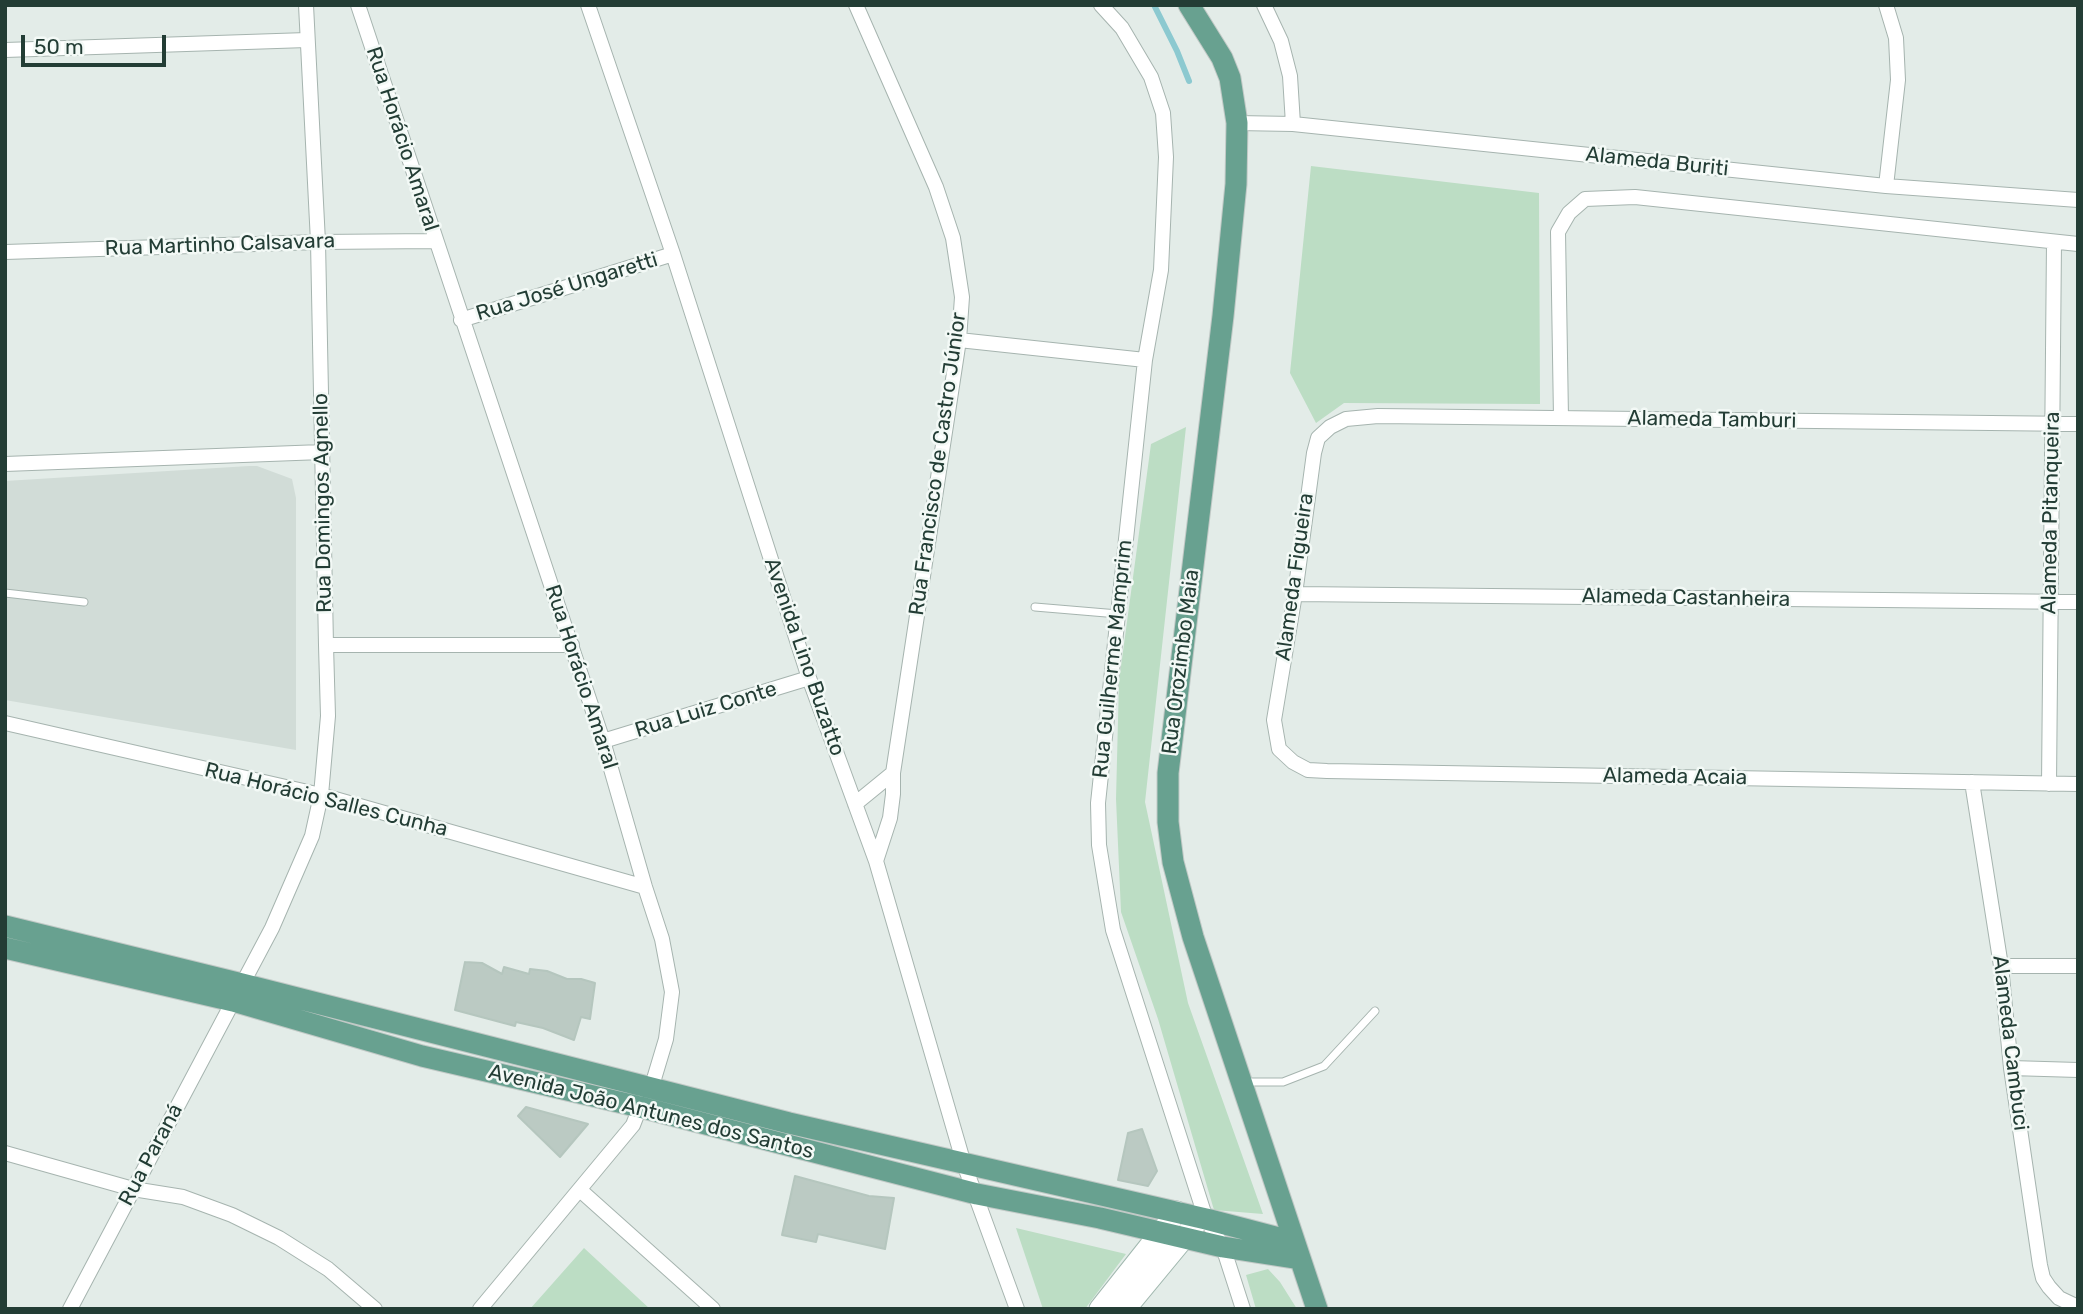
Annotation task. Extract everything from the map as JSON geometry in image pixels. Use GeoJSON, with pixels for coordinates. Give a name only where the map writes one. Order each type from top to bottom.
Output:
{"type":"FeatureCollection","features":[{"type":"Feature","properties":{"kind":"main road","name":"Rua Orozimbo Maia"},"geometry":{"type":"LineString","coordinates":[[1189,5],[1222,58],[1230,78],[1237,123],[1234,211],[1168,773],[1168,822],[1173,862],[1183,903],[1317,1309]]}},
{"type":"Feature","properties":{"kind":"main road","name":"Avenida João Antunes dos Santos"},"geometry":{"type":"LineString","coordinates":[[5,926],[238,992],[422,1056],[646,1098],[964,1164],[1204,1218],[1297,1250]]}},
{"type":"Feature","properties":{"kind":"main road","name":"Avenida João Antunes dos Santos"},"geometry":{"type":"LineString","coordinates":[[5,948],[238,992]]}},
{"type":"Feature","properties":{"kind":"main road","name":"Avenida João Antunes dos Santos"},"geometry":{"type":"LineString","coordinates":[[646,1098],[977,1194],[1100,1218],[1223,1247],[1297,1250]]}},
{"type":"Feature","properties":{"kind":"main road"},"geometry":{"type":"LineString","coordinates":[[1100,1309],[1177,1212]]}},
{"type":"Feature","properties":{"kind":"main road"},"geometry":{"type":"LineString","coordinates":[[1125,1309],[1204,1218]]}},
{"type":"Feature","properties":{"kind":"street","name":"Rua Domingos Agnello"},"geometry":{"type":"LineString","coordinates":[[238,992],[272,929],[312,836],[321,795],[328,716],[318,242],[306,5]]}},
{"type":"Feature","properties":{"kind":"street","name":"Rua Horácio Amaral"},"geometry":{"type":"LineString","coordinates":[[358,5],[603,741],[662,939],[672,992],[666,1040],[646,1098],[633,1125],[480,1309]]}},
{"type":"Feature","properties":{"kind":"street","name":"Avenida Lino Buzatto"},"geometry":{"type":"LineString","coordinates":[[588,5],[673,254],[809,678],[876,861],[964,1164],[1017,1309]]}},
{"type":"Feature","properties":{"kind":"street","name":"Rua Francisco de Castro Júnior"},"geometry":{"type":"LineString","coordinates":[[856,5],[936,187],[953,238],[962,297],[960,340],[892,773],[890,818],[876,861]]}},
{"type":"Feature","properties":{"kind":"street","name":"Rua Guilherme Mamprim"},"geometry":{"type":"LineString","coordinates":[[1101,5],[1122,29],[1151,77],[1163,113],[1166,157],[1161,270],[1145,360],[1098,803],[1099,845],[1113,930],[1204,1218],[1223,1247],[1243,1309]]}},
{"type":"Feature","properties":{"kind":"street"},"geometry":{"type":"LineString","coordinates":[[1264,5],[1281,41],[1290,76],[1293,124]]}},
{"type":"Feature","properties":{"kind":"street"},"geometry":{"type":"LineString","coordinates":[[1885,186],[1898,80],[1896,38],[1886,5]]}},
{"type":"Feature","properties":{"kind":"street"},"geometry":{"type":"LineString","coordinates":[[5,50],[307,40]]}},
{"type":"Feature","properties":{"kind":"street","name":"Alameda Buriti"},"geometry":{"type":"LineString","coordinates":[[1237,123],[1293,124],[1885,186],[2078,200]]}},
{"type":"Feature","properties":{"kind":"street"},"geometry":{"type":"LineString","coordinates":[[1560,418],[1558,232],[1569,213],[1585,199],[1635,197],[2078,244]]}},
{"type":"Feature","properties":{"kind":"street","name":"Rua Martinho Calsavara"},"geometry":{"type":"LineString","coordinates":[[5,251],[435,241]]}},
{"type":"Feature","properties":{"kind":"street","name":"Alameda Pitanqueira"},"geometry":{"type":"LineString","coordinates":[[2049,784],[2054,242]]}},
{"type":"Feature","properties":{"kind":"street","name":"Rua José Ungaretti"},"geometry":{"type":"LineString","coordinates":[[461,320],[673,254]]}},
{"type":"Feature","properties":{"kind":"street"},"geometry":{"type":"LineString","coordinates":[[960,340],[1145,360]]}},
{"type":"Feature","properties":{"kind":"street","name":"Alameda Tamburi"},"geometry":{"type":"LineString","coordinates":[[1346,419],[1378,416],[2078,424]]}},
{"type":"Feature","properties":{"kind":"street","name":"Alameda Figueira"},"geometry":{"type":"LineString","coordinates":[[1279,749],[1274,720],[1295,594],[1311,467],[1318,438],[1330,427],[1346,419]]}},
{"type":"Feature","properties":{"kind":"street"},"geometry":{"type":"LineString","coordinates":[[5,464],[322,452]]}},
{"type":"Feature","properties":{"kind":"street","name":"Alameda Castanheira"},"geometry":{"type":"LineString","coordinates":[[1295,594],[2078,602]]}},
{"type":"Feature","properties":{"kind":"street"},"geometry":{"type":"LineString","coordinates":[[326,645],[572,645]]}},
{"type":"Feature","properties":{"kind":"street","name":"Rua Luiz Conte"},"geometry":{"type":"LineString","coordinates":[[603,741],[809,678]]}},
{"type":"Feature","properties":{"kind":"street","name":"Rua Horácio Salles Cunha"},"geometry":{"type":"LineString","coordinates":[[5,723],[321,795],[645,887]]}},
{"type":"Feature","properties":{"kind":"street","name":"Alameda Acaia"},"geometry":{"type":"LineString","coordinates":[[1279,749],[1293,762],[1308,770],[1326,771],[2078,784]]}},
{"type":"Feature","properties":{"kind":"street"},"geometry":{"type":"LineString","coordinates":[[855,804],[892,773]]}},
{"type":"Feature","properties":{"kind":"street","name":"Alameda Cambuci"},"geometry":{"type":"LineString","coordinates":[[1972,782],[2001,966],[2011,1068],[2040,1265],[2043,1278],[2059,1298],[2078,1307]]}},
{"type":"Feature","properties":{"kind":"street"},"geometry":{"type":"LineString","coordinates":[[2001,966],[2078,966]]}},
{"type":"Feature","properties":{"kind":"street","name":"Rua Paraná"},"geometry":{"type":"LineString","coordinates":[[70,1309],[238,992]]}},
{"type":"Feature","properties":{"kind":"street"},"geometry":{"type":"LineString","coordinates":[[2011,1068],[2078,1070]]}},
{"type":"Feature","properties":{"kind":"street"},"geometry":{"type":"LineString","coordinates":[[5,1153],[133,1189],[183,1198],[232,1215],[279,1238],[328,1269],[375,1309]]}},
{"type":"Feature","properties":{"kind":"street"},"geometry":{"type":"LineString","coordinates":[[580,1190],[713,1309]]}},
{"type":"Feature","properties":{"kind":"lane"},"geometry":{"type":"LineString","coordinates":[[5,593],[84,602]]}},
{"type":"Feature","properties":{"kind":"lane"},"geometry":{"type":"LineString","coordinates":[[1035,607],[1118,614]]}},
{"type":"Feature","properties":{"kind":"lane"},"geometry":{"type":"LineString","coordinates":[[1241,1082],[1283,1082],[1324,1066],[1375,1011]]}},
{"type":"Feature","properties":{"kind":"shaded area"},"geometry":{"type":"Polygon","coordinates":[[[257,466],[292,479],[296,498],[296,750],[5,700],[5,481],[257,466]]]}},
{"type":"Feature","properties":{"kind":"green space"},"geometry":{"type":"Polygon","coordinates":[[[1311,166],[1539,193],[1540,404],[1344,403],[1316,423],[1290,373],[1311,166]]]}},
{"type":"Feature","properties":{"kind":"green space"},"geometry":{"type":"Polygon","coordinates":[[[1186,427],[1145,802],[1188,1003],[1263,1214],[1214,1210],[1158,1019],[1121,912],[1116,799],[1119,681],[1151,444],[1186,427]]]}},
{"type":"Feature","properties":{"kind":"green space"},"geometry":{"type":"Polygon","coordinates":[[[1016,1228],[1126,1254],[1085,1309],[1043,1309],[1016,1228]]]}},
{"type":"Feature","properties":{"kind":"green space"},"geometry":{"type":"Polygon","coordinates":[[[584,1248],[650,1309],[530,1309],[584,1248]]]}},
{"type":"Feature","properties":{"kind":"green space"},"geometry":{"type":"Polygon","coordinates":[[[1268,1269],[1297,1309],[1256,1309],[1246,1275],[1268,1269]]]}},
{"type":"Feature","properties":{"kind":"building"},"geometry":{"type":"Polygon","coordinates":[[[465,962],[482,963],[502,974],[504,967],[529,974],[530,969],[595,983],[590,1019],[581,1017],[574,1040],[543,1028],[516,1022],[515,1026],[455,1010],[465,962]]]}},
{"type":"Feature","properties":{"kind":"building"},"geometry":{"type":"Polygon","coordinates":[[[526,1107],[588,1124],[560,1157],[518,1116],[526,1107]]]}},
{"type":"Feature","properties":{"kind":"building"},"geometry":{"type":"Polygon","coordinates":[[[1142,1129],[1157,1171],[1148,1186],[1118,1180],[1128,1133],[1142,1129]]]}},
{"type":"Feature","properties":{"kind":"building"},"geometry":{"type":"Polygon","coordinates":[[[795,1176],[869,1196],[894,1198],[885,1249],[818,1234],[816,1242],[782,1235],[795,1176]]]}},
{"type":"Feature","properties":{"kind":"waterway"},"geometry":{"type":"LineString","coordinates":[[1154,5],[1189,81]]}}]}
